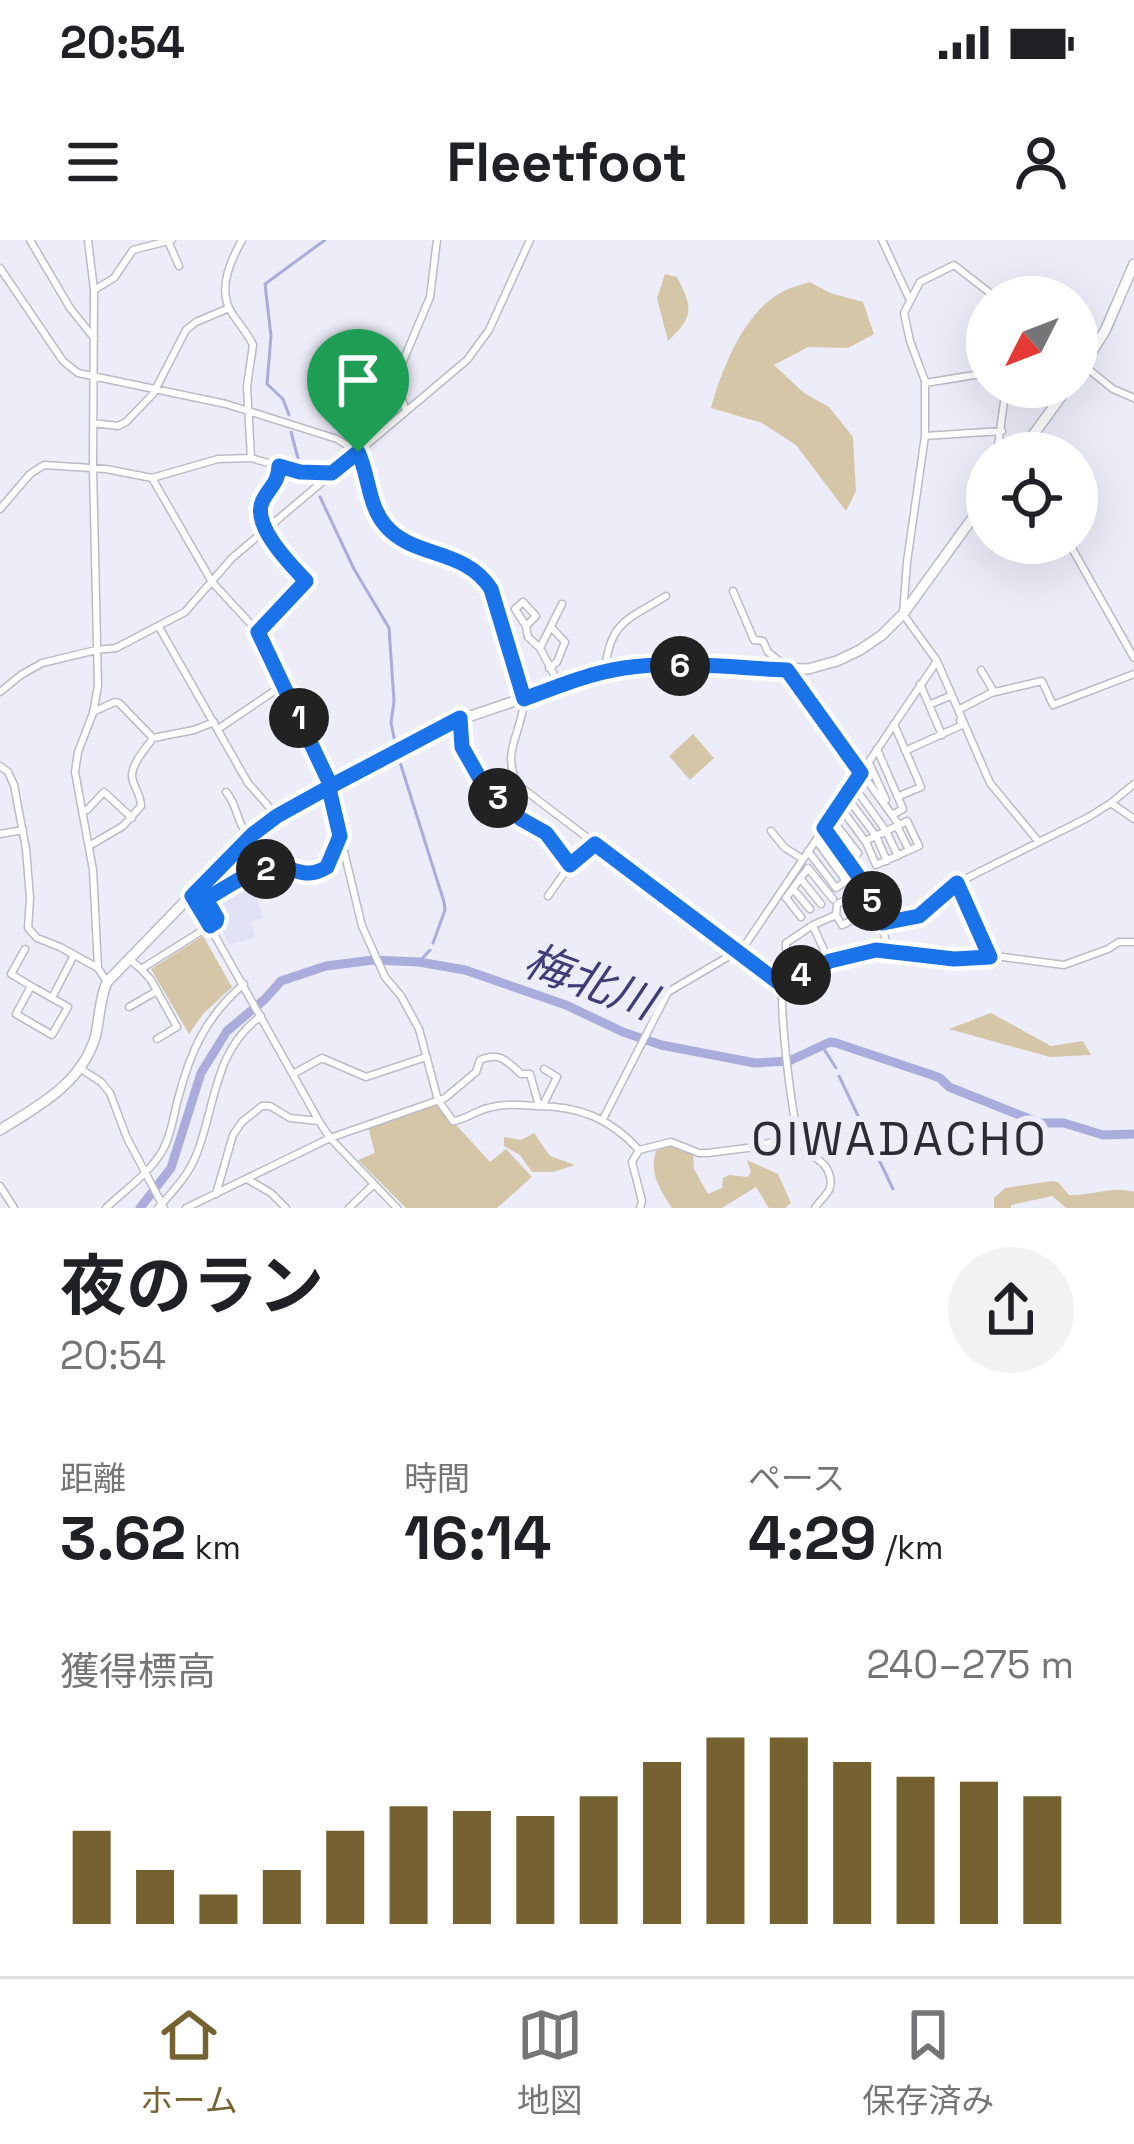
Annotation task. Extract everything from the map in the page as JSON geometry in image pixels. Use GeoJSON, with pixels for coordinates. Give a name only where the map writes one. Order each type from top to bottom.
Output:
{"type":"FeatureCollection","features":[{"type":"Feature","properties":{"kind":"main road"},"geometry":{"type":"LineString","coordinates":[[1098,341],[1134,264]]}},
{"type":"Feature","properties":{"kind":"main road"},"geometry":{"type":"LineString","coordinates":[[0,1130],[64,1087],[81,1069],[94,1042],[107,982],[226,860],[277,816],[460,718],[605,672],[662,665],[787,670],[849,656],[882,635],[903,614],[966,527]]}},
{"type":"Feature","properties":{"kind":"street"},"geometry":{"type":"LineString","coordinates":[[30,240],[70,308],[94,338]]}},
{"type":"Feature","properties":{"kind":"street"},"geometry":{"type":"LineString","coordinates":[[88,240],[94,290],[98,686],[75,763],[95,895],[98,968]]}},
{"type":"Feature","properties":{"kind":"street"},"geometry":{"type":"LineString","coordinates":[[94,290],[111,281],[134,250],[170,240],[178,266]]}},
{"type":"Feature","properties":{"kind":"street"},"geometry":{"type":"LineString","coordinates":[[242,240],[230,263],[225,293],[253,345],[247,386],[251,458]]}},
{"type":"Feature","properties":{"kind":"street"},"geometry":{"type":"LineString","coordinates":[[406,412],[398,373],[430,297],[437,240]]}},
{"type":"Feature","properties":{"kind":"street"},"geometry":{"type":"LineString","coordinates":[[0,692],[42,663],[116,648],[192,606],[232,558],[467,360],[481,344],[530,240]]}},
{"type":"Feature","properties":{"kind":"street"},"geometry":{"type":"LineString","coordinates":[[883,240],[909,298]]}},
{"type":"Feature","properties":{"kind":"street"},"geometry":{"type":"LineString","coordinates":[[968,276],[954,265],[922,280],[909,298],[904,322],[926,383],[926,436],[903,614],[937,662],[990,783],[1038,841]]}},
{"type":"Feature","properties":{"kind":"street"},"geometry":{"type":"LineString","coordinates":[[0,268],[63,362],[78,373],[248,411],[337,440],[358,452],[378,515],[390,531],[470,565],[484,577],[524,699],[510,751],[511,770],[523,790],[783,986],[789,1076],[799,1134],[808,1153],[823,1161],[832,1180],[815,1208]]}},
{"type":"Feature","properties":{"kind":"street"},"geometry":{"type":"LineString","coordinates":[[93,423],[126,422],[156,389],[186,330],[229,308]]}},
{"type":"Feature","properties":{"kind":"street"},"geometry":{"type":"LineString","coordinates":[[926,383],[966,376]]}},
{"type":"Feature","properties":{"kind":"street"},"geometry":{"type":"LineString","coordinates":[[1098,379],[1134,398]]}},
{"type":"Feature","properties":{"kind":"street"},"geometry":{"type":"LineString","coordinates":[[926,436],[1002,431],[1004,408]]}},
{"type":"Feature","properties":{"kind":"street"},"geometry":{"type":"LineString","coordinates":[[0,508],[37,468],[52,464],[152,478],[218,459],[251,458],[300,472],[332,473]]}},
{"type":"Feature","properties":{"kind":"street"},"geometry":{"type":"LineString","coordinates":[[258,632],[306,581],[286,560],[260,516],[279,466]]}},
{"type":"Feature","properties":{"kind":"street"},"geometry":{"type":"LineString","coordinates":[[152,478],[212,582],[258,632],[331,786],[362,926],[384,975],[418,1029],[438,1100],[456,1123],[482,1109],[505,1104],[569,1106],[603,1119],[639,1150]]}},
{"type":"Feature","properties":{"kind":"street"},"geometry":{"type":"LineString","coordinates":[[1081,564],[1134,658]]}},
{"type":"Feature","properties":{"kind":"street"},"geometry":{"type":"LineString","coordinates":[[733,591],[754,640],[763,641],[787,670],[892,814]]}},
{"type":"Feature","properties":{"kind":"street"},"geometry":{"type":"LineString","coordinates":[[605,672],[617,628],[666,596]]}},
{"type":"Feature","properties":{"kind":"street"},"geometry":{"type":"LineString","coordinates":[[549,668],[557,662],[565,642],[523,602],[515,609],[528,637],[540,648],[549,668],[560,686]]}},
{"type":"Feature","properties":{"kind":"street"},"geometry":{"type":"LineString","coordinates":[[540,648],[562,604]]}},
{"type":"Feature","properties":{"kind":"street"},"geometry":{"type":"LineString","coordinates":[[526,626],[536,616]]}},
{"type":"Feature","properties":{"kind":"street"},"geometry":{"type":"LineString","coordinates":[[159,627],[248,783],[277,816]]}},
{"type":"Feature","properties":{"kind":"street"},"geometry":{"type":"LineString","coordinates":[[603,1119],[668,992],[738,951],[783,895],[937,662]]}},
{"type":"Feature","properties":{"kind":"street"},"geometry":{"type":"LineString","coordinates":[[981,670],[994,692]]}},
{"type":"Feature","properties":{"kind":"street"},"geometry":{"type":"LineString","coordinates":[[905,751],[962,725],[938,672]]}},
{"type":"Feature","properties":{"kind":"street"},"geometry":{"type":"LineString","coordinates":[[960,709],[994,692],[1042,681],[1053,705],[1134,674]]}},
{"type":"Feature","properties":{"kind":"street"},"geometry":{"type":"LineString","coordinates":[[89,846],[132,818],[141,806],[132,779],[134,766],[153,738],[216,725],[283,685]]}},
{"type":"Feature","properties":{"kind":"street"},"geometry":{"type":"LineString","coordinates":[[920,685],[942,734]]}},
{"type":"Feature","properties":{"kind":"street"},"geometry":{"type":"LineString","coordinates":[[929,705],[950,697]]}},
{"type":"Feature","properties":{"kind":"street"},"geometry":{"type":"LineString","coordinates":[[93,713],[119,703],[153,738]]}},
{"type":"Feature","properties":{"kind":"street"},"geometry":{"type":"LineString","coordinates":[[460,718],[462,747],[483,784],[521,819],[546,833],[570,865]]}},
{"type":"Feature","properties":{"kind":"street"},"geometry":{"type":"LineString","coordinates":[[893,724],[921,787],[898,797]]}},
{"type":"Feature","properties":{"kind":"street"},"geometry":{"type":"LineString","coordinates":[[877,749],[903,809],[892,814]]}},
{"type":"Feature","properties":{"kind":"street"},"geometry":{"type":"LineString","coordinates":[[868,761],[898,826]]}},
{"type":"Feature","properties":{"kind":"street"},"geometry":{"type":"LineString","coordinates":[[0,766],[14,785],[22,830],[30,898],[28,928],[37,938],[98,968],[107,982]]}},
{"type":"Feature","properties":{"kind":"street"},"geometry":{"type":"LineString","coordinates":[[883,923],[919,916],[957,883],[1111,803],[1134,784]]}},
{"type":"Feature","properties":{"kind":"street"},"geometry":{"type":"LineString","coordinates":[[853,785],[898,856]]}},
{"type":"Feature","properties":{"kind":"street"},"geometry":{"type":"LineString","coordinates":[[82,811],[104,792],[132,818]]}},
{"type":"Feature","properties":{"kind":"street"},"geometry":{"type":"LineString","coordinates":[[226,792],[237,808],[240,827],[250,837]]}},
{"type":"Feature","properties":{"kind":"street"},"geometry":{"type":"LineString","coordinates":[[846,796],[876,836],[887,860]]}},
{"type":"Feature","properties":{"kind":"street"},"geometry":{"type":"LineString","coordinates":[[1111,803],[1134,819]]}},
{"type":"Feature","properties":{"kind":"street"},"geometry":{"type":"LineString","coordinates":[[839,806],[866,843],[876,866],[919,846],[908,821],[876,836],[866,843],[848,862]]}},
{"type":"Feature","properties":{"kind":"street"},"geometry":{"type":"LineString","coordinates":[[831,818],[858,853]]}},
{"type":"Feature","properties":{"kind":"street"},"geometry":{"type":"LineString","coordinates":[[824,828],[861,880],[883,923],[888,951]]}},
{"type":"Feature","properties":{"kind":"street"},"geometry":{"type":"LineString","coordinates":[[0,834],[22,830]]}},
{"type":"Feature","properties":{"kind":"street"},"geometry":{"type":"LineString","coordinates":[[771,831],[803,860]]}},
{"type":"Feature","properties":{"kind":"street"},"geometry":{"type":"LineString","coordinates":[[141,969],[216,922],[206,899],[259,870],[278,866],[308,874],[321,872],[340,836]]}},
{"type":"Feature","properties":{"kind":"street"},"geometry":{"type":"LineString","coordinates":[[808,851],[836,888],[846,881],[816,840]]}},
{"type":"Feature","properties":{"kind":"street"},"geometry":{"type":"LineString","coordinates":[[548,896],[570,865],[595,844]]}},
{"type":"Feature","properties":{"kind":"street"},"geometry":{"type":"LineString","coordinates":[[226,860],[241,879]]}},
{"type":"Feature","properties":{"kind":"street"},"geometry":{"type":"LineString","coordinates":[[783,895],[808,868],[833,899]]}},
{"type":"Feature","properties":{"kind":"street"},"geometry":{"type":"LineString","coordinates":[[800,878],[821,904]]}},
{"type":"Feature","properties":{"kind":"street"},"geometry":{"type":"LineString","coordinates":[[957,883],[990,957]]}},
{"type":"Feature","properties":{"kind":"street"},"geometry":{"type":"LineString","coordinates":[[793,889],[810,909]]}},
{"type":"Feature","properties":{"kind":"street"},"geometry":{"type":"LineString","coordinates":[[783,895],[801,916]]}},
{"type":"Feature","properties":{"kind":"street"},"geometry":{"type":"LineString","coordinates":[[857,895],[867,905],[863,915],[842,925],[836,915],[837,904],[857,895]]}},
{"type":"Feature","properties":{"kind":"street"},"geometry":{"type":"LineString","coordinates":[[192,896],[330,1138],[397,1208]]}},
{"type":"Feature","properties":{"kind":"street"},"geometry":{"type":"LineString","coordinates":[[808,971],[786,944],[836,915]]}},
{"type":"Feature","properties":{"kind":"street"},"geometry":{"type":"LineString","coordinates":[[813,925],[830,961]]}},
{"type":"Feature","properties":{"kind":"street"},"geometry":{"type":"LineString","coordinates":[[783,986],[830,961],[861,952],[1064,965],[1119,942],[1134,942]]}},
{"type":"Feature","properties":{"kind":"street"},"geometry":{"type":"LineString","coordinates":[[25,949],[11,974],[32,986],[52,998],[68,1007],[52,1035],[16,1014],[32,986]]}},
{"type":"Feature","properties":{"kind":"street"},"geometry":{"type":"LineString","coordinates":[[52,998],[74,955]]}},
{"type":"Feature","properties":{"kind":"street"},"geometry":{"type":"LineString","coordinates":[[128,958],[158,991],[177,1027],[157,1039]]}},
{"type":"Feature","properties":{"kind":"street"},"geometry":{"type":"LineString","coordinates":[[106,1208],[161,1153],[200,1035],[217,1010],[244,985]]}},
{"type":"Feature","properties":{"kind":"street"},"geometry":{"type":"LineString","coordinates":[[129,1007],[158,991]]}},
{"type":"Feature","properties":{"kind":"street"},"geometry":{"type":"LineString","coordinates":[[81,1069],[110,1093],[161,1206],[187,1175],[197,1154],[229,1050],[261,1016]]}},
{"type":"Feature","properties":{"kind":"street"},"geometry":{"type":"LineString","coordinates":[[185,1208],[330,1138],[438,1100],[457,1090],[478,1070],[480,1060],[490,1056],[508,1060],[519,1073],[530,1074],[541,1106]]}},
{"type":"Feature","properties":{"kind":"street"},"geometry":{"type":"LineString","coordinates":[[293,1074],[322,1058],[366,1077],[426,1057]]}},
{"type":"Feature","properties":{"kind":"street"},"geometry":{"type":"LineString","coordinates":[[541,1106],[557,1076],[544,1069]]}},
{"type":"Feature","properties":{"kind":"street"},"geometry":{"type":"LineString","coordinates":[[217,1193],[232,1135],[262,1106],[290,1118],[319,1121]]}},
{"type":"Feature","properties":{"kind":"street"},"geometry":{"type":"LineString","coordinates":[[640,1208],[632,1162],[639,1150],[671,1142],[699,1153],[714,1153],[799,1134]]}},
{"type":"Feature","properties":{"kind":"street"},"geometry":{"type":"LineString","coordinates":[[247,1178],[286,1208]]}},
{"type":"Feature","properties":{"kind":"street"},"geometry":{"type":"LineString","coordinates":[[349,1208],[374,1184]]}},
{"type":"Feature","properties":{"kind":"street"},"geometry":{"type":"LineString","coordinates":[[0,1186],[14,1208]]}},
{"type":"Feature","properties":{"kind":"shaded area"},"geometry":{"type":"Polygon","coordinates":[[[665,274],[677,277],[688,304],[683,325],[668,341],[657,298],[665,274]]]}},
{"type":"Feature","properties":{"kind":"shaded area"},"geometry":{"type":"Polygon","coordinates":[[[810,282],[863,302],[874,334],[848,348],[808,347],[774,365],[804,393],[829,407],[853,437],[856,491],[846,511],[796,445],[762,423],[711,408],[728,359],[756,313],[782,292],[810,282]]]}},
{"type":"Feature","properties":{"kind":"shaded area"},"geometry":{"type":"Polygon","coordinates":[[[693,734],[714,758],[690,780],[669,756],[693,734]]]}},
{"type":"Feature","properties":{"kind":"shaded area"},"geometry":{"type":"Polygon","coordinates":[[[250,877],[263,918],[251,922],[255,937],[229,945],[209,901],[250,877]]]}},
{"type":"Feature","properties":{"kind":"shaded area"},"geometry":{"type":"Polygon","coordinates":[[[203,936],[232,987],[189,1034],[151,969],[203,936]]]}},
{"type":"Feature","properties":{"kind":"shaded area"},"geometry":{"type":"Polygon","coordinates":[[[991,1013],[1051,1046],[1083,1041],[1091,1055],[1050,1057],[949,1029],[991,1013]]]}},
{"type":"Feature","properties":{"kind":"shaded area"},"geometry":{"type":"Polygon","coordinates":[[[437,1104],[490,1162],[506,1149],[532,1177],[497,1208],[406,1208],[358,1160],[375,1153],[368,1127],[437,1104]]]}},
{"type":"Feature","properties":{"kind":"shaded area"},"geometry":{"type":"Polygon","coordinates":[[[534,1133],[550,1156],[575,1165],[532,1172],[520,1155],[504,1146],[504,1137],[521,1140],[534,1133]]]}},
{"type":"Feature","properties":{"kind":"shaded area"},"geometry":{"type":"Polygon","coordinates":[[[670,1145],[693,1153],[694,1169],[708,1194],[722,1188],[723,1178],[729,1175],[748,1177],[747,1160],[778,1174],[791,1203],[769,1208],[756,1187],[722,1208],[672,1208],[654,1167],[656,1151],[670,1145]]]}},
{"type":"Feature","properties":{"kind":"shaded area"},"geometry":{"type":"Polygon","coordinates":[[[1052,1181],[1069,1195],[1134,1192],[1134,1208],[1066,1208],[1052,1196],[994,1208],[994,1198],[1005,1188],[1052,1181]]]}},
{"type":"Feature","properties":{"kind":"waterway"},"geometry":{"type":"LineString","coordinates":[[289,415],[283,399],[267,384],[271,336],[265,284],[325,240]]}},
{"type":"Feature","properties":{"kind":"waterway"},"geometry":{"type":"LineString","coordinates":[[291,432],[310,481]]}},
{"type":"Feature","properties":{"kind":"waterway"},"geometry":{"type":"LineString","coordinates":[[320,497],[389,628],[396,747]]}},
{"type":"Feature","properties":{"kind":"waterway"},"geometry":{"type":"LineString","coordinates":[[398,756],[444,902],[433,943]]}},
{"type":"Feature","properties":{"kind":"waterway"},"geometry":{"type":"LineString","coordinates":[[419,962],[430,950]]}},
{"type":"Feature","properties":{"kind":"waterway","name":"梅北川"},"geometry":{"type":"LineString","coordinates":[[140,1208],[171,1168],[201,1073],[227,1031],[281,981],[326,966],[373,960],[465,970],[661,1045],[755,1063],[789,1061],[836,1043],[940,1078],[949,1087],[1040,1123],[1064,1123],[1103,1135],[1134,1134]]}},
{"type":"Feature","properties":{"kind":"waterway"},"geometry":{"type":"LineString","coordinates":[[822,1046],[836,1068]]}},
{"type":"Feature","properties":{"kind":"waterway"},"geometry":{"type":"LineString","coordinates":[[839,1076],[893,1189]]}},
{"type":"Feature","properties":{"kind":"district","name":"OIWADACHO"},"geometry":{"type":"Point","coordinates":[900,1138]}},
{"type":"Feature","properties":{"kind":"route"},"geometry":{"type":"LineString","coordinates":[[358,452],[332,473],[279,466],[276,484],[260,508],[266,529],[306,581],[258,632],[331,786],[253,834],[192,896],[210,926],[217,918],[206,899],[241,879],[278,866],[308,874],[327,867],[340,836],[331,786],[460,718],[462,747],[483,784],[521,819],[546,833],[570,865],[595,844],[783,986],[830,961],[876,950],[954,959],[990,957],[957,883],[919,916],[883,923],[861,880],[824,828],[861,773],[787,670],[625,668],[524,699],[484,577],[470,565],[390,531],[378,515],[358,452]]}}]}
